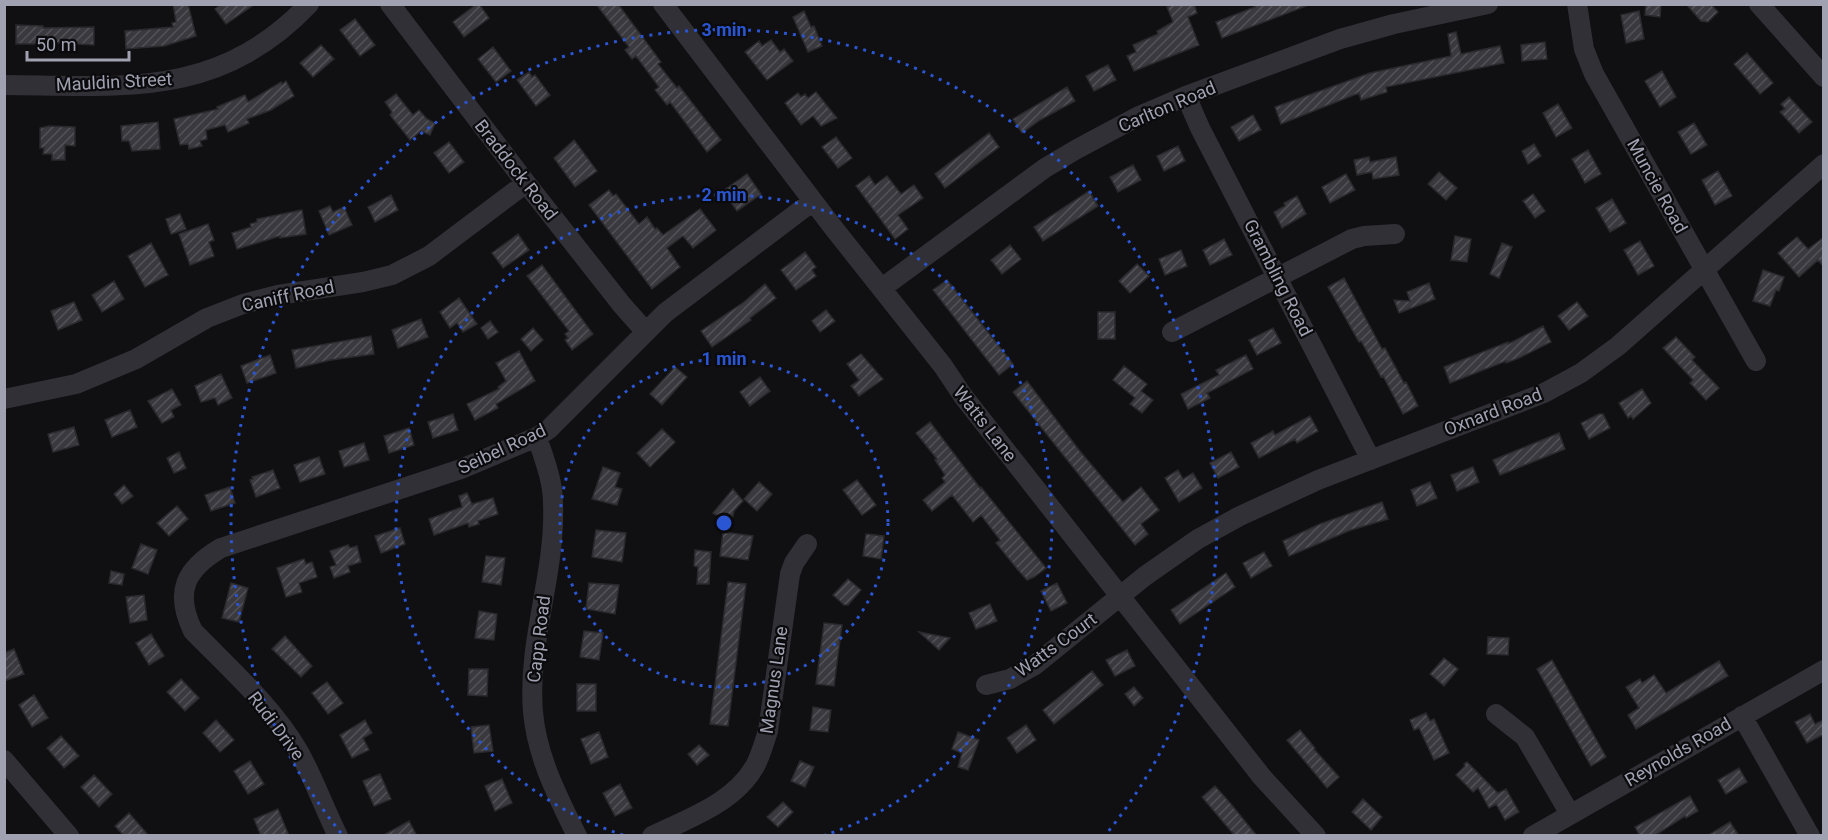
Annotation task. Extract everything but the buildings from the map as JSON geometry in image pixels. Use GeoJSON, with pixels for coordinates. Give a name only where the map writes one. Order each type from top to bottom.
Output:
{"type":"FeatureCollection","features":[{"type":"Feature","properties":{"kind":"street","name":"Mauldin Street"},"geometry":{"type":"LineString","coordinates":[[4,85],[126,85],[186,78],[243,56],[282,30],[309,4]]}},
{"type":"Feature","properties":{"kind":"street","name":"Braddock Road"},"geometry":{"type":"LineString","coordinates":[[390,4],[526,183],[646,333]]}},
{"type":"Feature","properties":{"kind":"street","name":"Watts Lane"},"geometry":{"type":"LineString","coordinates":[[663,4],[813,201],[943,366],[963,396],[1262,777],[1312,834]]}},
{"type":"Feature","properties":{"kind":"street","name":"Carlton Road"},"geometry":{"type":"LineString","coordinates":[[882,288],[1045,168],[1127,123],[1186,96],[1340,39],[1394,24],[1488,4]]}},
{"type":"Feature","properties":{"kind":"street","name":"Muncie Road"},"geometry":{"type":"LineString","coordinates":[[1577,4],[1584,49],[1594,74],[1756,361]]}},
{"type":"Feature","properties":{"kind":"street"},"geometry":{"type":"LineString","coordinates":[[1759,4],[1824,77]]}},
{"type":"Feature","properties":{"kind":"street","name":"Grambling Road"},"geometry":{"type":"LineString","coordinates":[[1186,96],[1200,128],[1371,460]]}},
{"type":"Feature","properties":{"kind":"street","name":"Oxnard Road"},"geometry":{"type":"LineString","coordinates":[[1121,596],[1198,539],[1240,516],[1307,484],[1544,393],[1595,364],[1824,164]]}},
{"type":"Feature","properties":{"kind":"street","name":"Caniff Road"},"geometry":{"type":"LineString","coordinates":[[4,399],[76,384],[136,359],[207,318],[243,304],[278,295],[363,282],[392,275],[429,256],[526,183]]}},
{"type":"Feature","properties":{"kind":"street","name":"Seibel Road"},"geometry":{"type":"LineString","coordinates":[[193,631],[184,606],[184,591],[188,579],[198,564],[221,548],[461,469],[537,437],[549,429],[665,314],[813,201]]}},
{"type":"Feature","properties":{"kind":"street"},"geometry":{"type":"LineString","coordinates":[[1172,332],[1352,239],[1395,234]]}},
{"type":"Feature","properties":{"kind":"street","name":"Capp Road"},"geometry":{"type":"LineString","coordinates":[[537,437],[547,469],[553,503],[552,537],[534,664],[532,709],[540,753],[549,779],[577,836]]}},
{"type":"Feature","properties":{"kind":"street","name":"Magnus Lane"},"geometry":{"type":"LineString","coordinates":[[652,836],[711,807],[729,795],[745,780],[757,762],[771,715],[790,574],[807,544]]}},
{"type":"Feature","properties":{"kind":"street","name":"Watts Court"},"geometry":{"type":"LineString","coordinates":[[986,685],[1010,679],[1035,665],[1121,596]]}},
{"type":"Feature","properties":{"kind":"street","name":"Rudi Drive"},"geometry":{"type":"LineString","coordinates":[[193,631],[264,704],[284,729],[312,776],[338,836]]}},
{"type":"Feature","properties":{"kind":"street","name":"Reynolds Road"},"geometry":{"type":"LineString","coordinates":[[1533,836],[1824,670]]}},
{"type":"Feature","properties":{"kind":"street"},"geometry":{"type":"LineString","coordinates":[[1496,714],[1525,737],[1570,814]]}},
{"type":"Feature","properties":{"kind":"street"},"geometry":{"type":"LineString","coordinates":[[1742,716],[1810,836]]}},
{"type":"Feature","properties":{"kind":"street"},"geometry":{"type":"LineString","coordinates":[[4,760],[69,836]]}}]}
